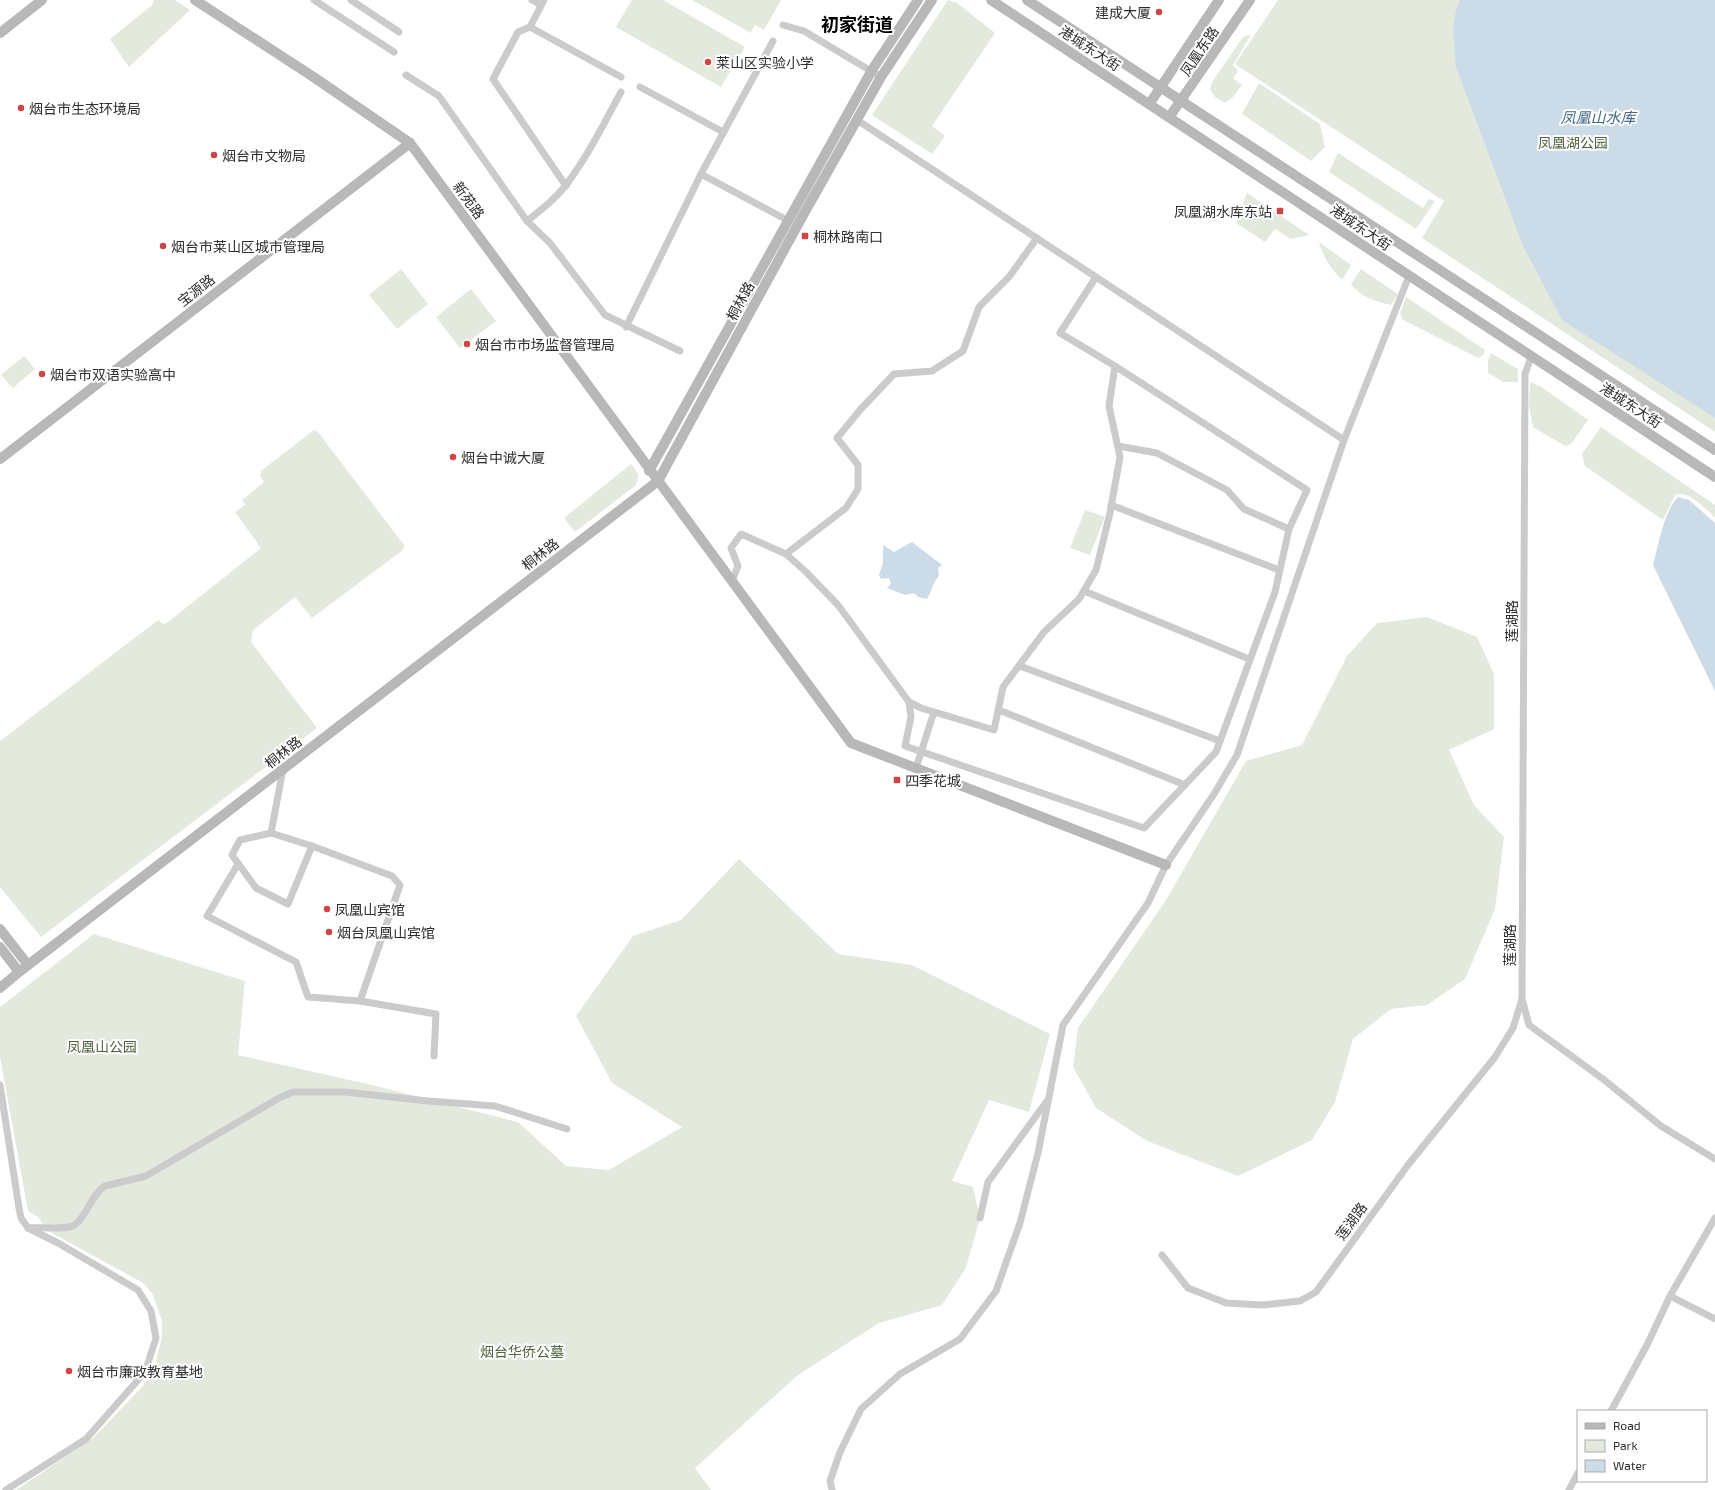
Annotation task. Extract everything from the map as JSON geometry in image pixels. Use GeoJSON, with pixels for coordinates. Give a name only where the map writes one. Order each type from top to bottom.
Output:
{"type":"FeatureCollection","features":[{"type":"Feature","properties":{"kind":"street"},"geometry":{"type":"LineString","coordinates":[[0,33],[42,0]]}},
{"type":"Feature","properties":{"kind":"street","name":"新苑路"},"geometry":{"type":"LineString","coordinates":[[195,0],[312,76],[410,143],[649,471],[658,481],[851,743],[1166,865]]}},
{"type":"Feature","properties":{"kind":"street"},"geometry":{"type":"LineString","coordinates":[[314,0],[394,52]]}},
{"type":"Feature","properties":{"kind":"street"},"geometry":{"type":"LineString","coordinates":[[351,0],[359,2],[399,32]]}},
{"type":"Feature","properties":{"kind":"street"},"geometry":{"type":"LineString","coordinates":[[532,0],[542,3],[530,27],[518,32],[493,79],[566,186]]}},
{"type":"Feature","properties":{"kind":"street","name":"桐林路"},"geometry":{"type":"LineString","coordinates":[[649,471],[787,220],[872,70],[918,0]]}},
{"type":"Feature","properties":{"kind":"street","name":"桐林路"},"geometry":{"type":"LineString","coordinates":[[0,988],[658,481],[802,216],[882,77],[932,0]]}},
{"type":"Feature","properties":{"kind":"street","name":"港城东大街"},"geometry":{"type":"LineString","coordinates":[[991,0],[1170,116],[1531,357],[1715,477]]}},
{"type":"Feature","properties":{"kind":"street","name":"港城东大街"},"geometry":{"type":"LineString","coordinates":[[1027,0],[1161,86],[1182,102],[1715,450]]}},
{"type":"Feature","properties":{"kind":"street","name":"凤凰东路"},"geometry":{"type":"LineString","coordinates":[[1150,103],[1219,0]]}},
{"type":"Feature","properties":{"kind":"street","name":"凤凰东路"},"geometry":{"type":"LineString","coordinates":[[1170,116],[1182,102],[1250,0]]}},
{"type":"Feature","properties":{"kind":"street"},"geometry":{"type":"LineString","coordinates":[[783,25],[804,31],[882,77]]}},
{"type":"Feature","properties":{"kind":"street"},"geometry":{"type":"LineString","coordinates":[[530,27],[621,77]]}},
{"type":"Feature","properties":{"kind":"street"},"geometry":{"type":"LineString","coordinates":[[626,327],[701,174],[772,41]]}},
{"type":"Feature","properties":{"kind":"street"},"geometry":{"type":"LineString","coordinates":[[406,75],[438,96],[527,221],[550,243],[605,315],[626,327],[680,351]]}},
{"type":"Feature","properties":{"kind":"street"},"geometry":{"type":"LineString","coordinates":[[640,87],[723,132]]}},
{"type":"Feature","properties":{"kind":"street"},"geometry":{"type":"LineString","coordinates":[[527,221],[550,203],[566,186],[594,143],[622,92]]}},
{"type":"Feature","properties":{"kind":"street"},"geometry":{"type":"LineString","coordinates":[[857,120],[1344,440]]}},
{"type":"Feature","properties":{"kind":"street","name":"宝源路"},"geometry":{"type":"LineString","coordinates":[[0,459],[410,143]]}},
{"type":"Feature","properties":{"kind":"street"},"geometry":{"type":"LineString","coordinates":[[701,174],[787,220]]}},
{"type":"Feature","properties":{"kind":"street"},"geometry":{"type":"LineString","coordinates":[[786,554],[846,508],[858,489],[858,465],[837,438],[860,410],[894,374],[932,371],[963,351],[979,306],[1009,276],[1037,238]]}},
{"type":"Feature","properties":{"kind":"street"},"geometry":{"type":"LineString","coordinates":[[832,1490],[830,1481],[840,1452],[861,1409],[900,1374],[960,1339],[996,1291],[1020,1223],[1038,1153],[1063,1024],[1148,903],[1166,865],[1214,794],[1237,755],[1344,440],[1409,276]]}},
{"type":"Feature","properties":{"kind":"street"},"geometry":{"type":"LineString","coordinates":[[910,702],[911,718],[905,746],[1144,828],[1216,752],[1275,592],[1289,529],[1308,490],[1115,366],[1060,333],[1096,277]]}},
{"type":"Feature","properties":{"kind":"street","name":"莲湖路"},"geometry":{"type":"LineString","coordinates":[[1162,1255],[1188,1288],[1226,1303],[1262,1305],[1300,1301],[1316,1292],[1408,1165],[1495,1057],[1513,1028],[1522,999],[1525,374],[1531,357]]}},
{"type":"Feature","properties":{"kind":"street"},"geometry":{"type":"LineString","coordinates":[[732,581],[738,566],[731,548],[741,534],[786,554],[838,605],[910,702],[934,712],[994,730],[1003,688],[1044,632],[1079,599],[1096,570],[1120,457],[1109,406],[1115,366]]}},
{"type":"Feature","properties":{"kind":"street"},"geometry":{"type":"LineString","coordinates":[[1118,446],[1157,453],[1227,490],[1244,509],[1289,529]]}},
{"type":"Feature","properties":{"kind":"street"},"geometry":{"type":"LineString","coordinates":[[1111,505],[1279,570]]}},
{"type":"Feature","properties":{"kind":"street"},"geometry":{"type":"LineString","coordinates":[[1084,591],[1250,659]]}},
{"type":"Feature","properties":{"kind":"street"},"geometry":{"type":"LineString","coordinates":[[1020,666],[1220,741]]}},
{"type":"Feature","properties":{"kind":"street"},"geometry":{"type":"LineString","coordinates":[[999,710],[1185,785]]}},
{"type":"Feature","properties":{"kind":"street"},"geometry":{"type":"LineString","coordinates":[[916,768],[934,712]]}},
{"type":"Feature","properties":{"kind":"street"},"geometry":{"type":"LineString","coordinates":[[271,833],[283,769]]}},
{"type":"Feature","properties":{"kind":"street"},"geometry":{"type":"LineString","coordinates":[[312,846],[288,904],[256,888],[232,854],[240,840],[271,833],[312,846],[392,876],[400,885],[360,1001]]}},
{"type":"Feature","properties":{"kind":"street"},"geometry":{"type":"LineString","coordinates":[[238,864],[207,916],[296,962],[308,998],[360,1001],[436,1014],[434,1056]]}},
{"type":"Feature","properties":{"kind":"street"},"geometry":{"type":"LineString","coordinates":[[0,929],[28,965]]}},
{"type":"Feature","properties":{"kind":"street"},"geometry":{"type":"LineString","coordinates":[[0,947],[19,972]]}},
{"type":"Feature","properties":{"kind":"street"},"geometry":{"type":"LineString","coordinates":[[1522,999],[1529,1025],[1603,1079],[1661,1126],[1715,1159]]}},
{"type":"Feature","properties":{"kind":"street"},"geometry":{"type":"LineString","coordinates":[[0,1086],[21,1218],[28,1228],[58,1243],[138,1290],[152,1311],[156,1338],[145,1372],[86,1439],[6,1490]]}},
{"type":"Feature","properties":{"kind":"street"},"geometry":{"type":"LineString","coordinates":[[28,1228],[68,1228],[74,1225],[79,1221],[100,1190],[105,1186],[146,1176],[210,1137],[293,1092],[345,1092],[428,1102],[495,1106],[567,1129]]}},
{"type":"Feature","properties":{"kind":"street"},"geometry":{"type":"LineString","coordinates":[[980,1218],[988,1182],[1048,1099]]}},
{"type":"Feature","properties":{"kind":"street"},"geometry":{"type":"LineString","coordinates":[[1612,1410],[1647,1345],[1670,1296],[1715,1218]]}},
{"type":"Feature","properties":{"kind":"street"},"geometry":{"type":"LineString","coordinates":[[1670,1296],[1715,1319]]}},
{"type":"Feature","properties":{"kind":"street"},"geometry":{"type":"LineString","coordinates":[[1569,1490],[1577,1475]]}},
{"type":"Feature","properties":{"kind":"green space"},"geometry":{"type":"Polygon","coordinates":[[[154,0],[175,0],[190,10],[129,67],[110,39],[152,5],[154,0]]]}},
{"type":"Feature","properties":{"kind":"green space"},"geometry":{"type":"Polygon","coordinates":[[[632,0],[663,0],[745,47],[721,87],[616,27],[632,0]]]}},
{"type":"Feature","properties":{"kind":"green space"},"geometry":{"type":"Polygon","coordinates":[[[692,0],[781,0],[764,30],[755,25],[751,33],[692,0]]]}},
{"type":"Feature","properties":{"kind":"green space"},"geometry":{"type":"Polygon","coordinates":[[[948,0],[957,3],[995,33],[932,126],[945,136],[932,154],[872,115],[948,0]]]}},
{"type":"Feature","properties":{"kind":"green space","name":"凤凰山水库"},"geometry":{"type":"Polygon","coordinates":[[[1278,0],[1715,0],[1715,432],[1422,238],[1444,201],[1235,64],[1278,0]]]}},
{"type":"Feature","properties":{"kind":"green space"},"geometry":{"type":"Polygon","coordinates":[[[1251,35],[1233,65],[1238,71],[1233,78],[1242,85],[1233,97],[1225,103],[1216,98],[1210,90],[1212,82],[1243,37],[1251,35]]]}},
{"type":"Feature","properties":{"kind":"green space"},"geometry":{"type":"Polygon","coordinates":[[[1259,83],[1320,124],[1325,147],[1311,161],[1242,114],[1259,83]]]}},
{"type":"Feature","properties":{"kind":"green space"},"geometry":{"type":"Polygon","coordinates":[[[1338,153],[1423,208],[1429,199],[1435,201],[1416,229],[1329,172],[1338,153]]]}},
{"type":"Feature","properties":{"kind":"green space"},"geometry":{"type":"Polygon","coordinates":[[[1247,193],[1309,235],[1291,239],[1275,229],[1265,242],[1236,223],[1247,193]]]}},
{"type":"Feature","properties":{"kind":"green space"},"geometry":{"type":"Polygon","coordinates":[[[1319,242],[1351,265],[1342,280],[1334,272],[1323,253],[1319,242]]]}},
{"type":"Feature","properties":{"kind":"green space"},"geometry":{"type":"Polygon","coordinates":[[[401,269],[428,304],[397,329],[369,295],[401,269]]]}},
{"type":"Feature","properties":{"kind":"green space"},"geometry":{"type":"Polygon","coordinates":[[[1361,269],[1398,294],[1391,305],[1364,296],[1355,289],[1351,284],[1361,269]]]}},
{"type":"Feature","properties":{"kind":"green space"},"geometry":{"type":"Polygon","coordinates":[[[471,289],[496,321],[460,348],[436,317],[471,289]]]}},
{"type":"Feature","properties":{"kind":"green space"},"geometry":{"type":"Polygon","coordinates":[[[1406,297],[1485,350],[1483,355],[1478,358],[1403,320],[1400,314],[1406,297]]]}},
{"type":"Feature","properties":{"kind":"green space"},"geometry":{"type":"Polygon","coordinates":[[[1491,353],[1518,369],[1518,382],[1504,382],[1488,373],[1488,360],[1491,353]]]}},
{"type":"Feature","properties":{"kind":"green space"},"geometry":{"type":"Polygon","coordinates":[[[24,356],[35,369],[13,388],[1,375],[24,356]]]}},
{"type":"Feature","properties":{"kind":"green space"},"geometry":{"type":"Polygon","coordinates":[[[1530,382],[1540,386],[1588,420],[1571,444],[1565,446],[1533,427],[1529,407],[1530,382]]]}},
{"type":"Feature","properties":{"kind":"green space"},"geometry":{"type":"Polygon","coordinates":[[[1601,427],[1715,505],[1715,518],[1691,497],[1680,494],[1675,495],[1663,520],[1585,466],[1582,454],[1601,427]]]}},
{"type":"Feature","properties":{"kind":"green space"},"geometry":{"type":"Polygon","coordinates":[[[314,430],[318,432],[404,545],[403,550],[312,618],[295,597],[253,630],[251,642],[317,728],[41,937],[0,887],[0,741],[158,620],[163,624],[168,622],[261,548],[235,512],[245,505],[242,500],[264,482],[260,476],[261,471],[314,430]]]}},
{"type":"Feature","properties":{"kind":"green space"},"geometry":{"type":"Polygon","coordinates":[[[631,464],[639,475],[636,485],[575,532],[564,518],[631,464]]]}},
{"type":"Feature","properties":{"kind":"green space"},"geometry":{"type":"Polygon","coordinates":[[[1085,510],[1105,517],[1090,555],[1070,548],[1085,510]]]}},
{"type":"Feature","properties":{"kind":"green space"},"geometry":{"type":"Polygon","coordinates":[[[1427,617],[1477,637],[1494,674],[1494,729],[1449,750],[1474,805],[1504,837],[1495,909],[1465,979],[1427,1005],[1391,1009],[1353,1039],[1335,1102],[1312,1140],[1238,1176],[1147,1141],[1096,1108],[1073,1067],[1078,1028],[1166,900],[1246,761],[1302,745],[1347,656],[1377,623],[1427,617]]]}},
{"type":"Feature","properties":{"kind":"green space"},"geometry":{"type":"Polygon","coordinates":[[[739,859],[838,954],[912,965],[1050,1034],[1029,1112],[989,1100],[952,1181],[973,1187],[980,1218],[966,1268],[942,1305],[879,1323],[798,1375],[695,1468],[711,1490],[16,1490],[93,1438],[143,1386],[155,1365],[162,1337],[162,1321],[152,1293],[143,1283],[48,1231],[38,1217],[28,1211],[0,1057],[0,1007],[94,934],[245,981],[238,1055],[372,1085],[518,1122],[566,1166],[609,1170],[682,1127],[612,1083],[576,1016],[633,936],[681,920],[739,859]]]}},
{"type":"Feature","properties":{"kind":"water","name":"凤凰山水库"},"geometry":{"type":"Polygon","coordinates":[[[1460,0],[1715,0],[1715,418],[1562,320],[1523,246],[1456,67],[1453,29],[1456,10],[1460,0]]]}},
{"type":"Feature","properties":{"kind":"water"},"geometry":{"type":"Polygon","coordinates":[[[1678,497],[1689,500],[1715,523],[1715,691],[1653,565],[1665,520],[1673,503],[1678,497]]]}},
{"type":"Feature","properties":{"kind":"water"},"geometry":{"type":"Polygon","coordinates":[[[912,542],[942,565],[938,568],[939,576],[935,581],[927,599],[918,597],[914,593],[905,595],[887,588],[891,584],[889,578],[881,579],[879,575],[883,563],[883,545],[894,552],[912,542]]]}},
{"type":"Feature","properties":{"kind":"place","name":"建成大厦"},"geometry":{"type":"Point","coordinates":[1159,12]}},
{"type":"Feature","properties":{"kind":"place","name":"莱山区实验小学"},"geometry":{"type":"Point","coordinates":[708,62]}},
{"type":"Feature","properties":{"kind":"place","name":"烟台市生态环境局"},"geometry":{"type":"Point","coordinates":[21,108]}},
{"type":"Feature","properties":{"kind":"place","name":"烟台市文物局"},"geometry":{"type":"Point","coordinates":[214,155]}},
{"type":"Feature","properties":{"kind":"place","name":"凤凰湖水库东站"},"geometry":{"type":"Point","coordinates":[1280,211]}},
{"type":"Feature","properties":{"kind":"place","name":"桐林路南口"},"geometry":{"type":"Point","coordinates":[805,236]}},
{"type":"Feature","properties":{"kind":"place","name":"烟台市莱山区城市管理局"},"geometry":{"type":"Point","coordinates":[163,246]}},
{"type":"Feature","properties":{"kind":"place","name":"烟台市市场监督管理局"},"geometry":{"type":"Point","coordinates":[467,344]}},
{"type":"Feature","properties":{"kind":"place","name":"烟台市双语实验高中"},"geometry":{"type":"Point","coordinates":[42,374]}},
{"type":"Feature","properties":{"kind":"place","name":"烟台中诚大厦"},"geometry":{"type":"Point","coordinates":[453,457]}},
{"type":"Feature","properties":{"kind":"place","name":"四季花城"},"geometry":{"type":"Point","coordinates":[897,780]}},
{"type":"Feature","properties":{"kind":"place","name":"凤凰山宾馆"},"geometry":{"type":"Point","coordinates":[327,909]}},
{"type":"Feature","properties":{"kind":"place","name":"烟台凤凰山宾馆"},"geometry":{"type":"Point","coordinates":[329,932]}},
{"type":"Feature","properties":{"kind":"place","name":"烟台市廉政教育基地"},"geometry":{"type":"Point","coordinates":[69,1371]}},
{"type":"Feature","properties":{"kind":"district","name":"初家街道"},"geometry":{"type":"Point","coordinates":[857,24]}},
{"type":"Feature","properties":{"kind":"park label","name":"凤凰湖公园"},"geometry":{"type":"Point","coordinates":[1573,142]}},
{"type":"Feature","properties":{"kind":"park label","name":"凤凰山公园"},"geometry":{"type":"Point","coordinates":[102,1046]}},
{"type":"Feature","properties":{"kind":"park label","name":"烟台华侨公墓"},"geometry":{"type":"Point","coordinates":[522,1351]}}]}
